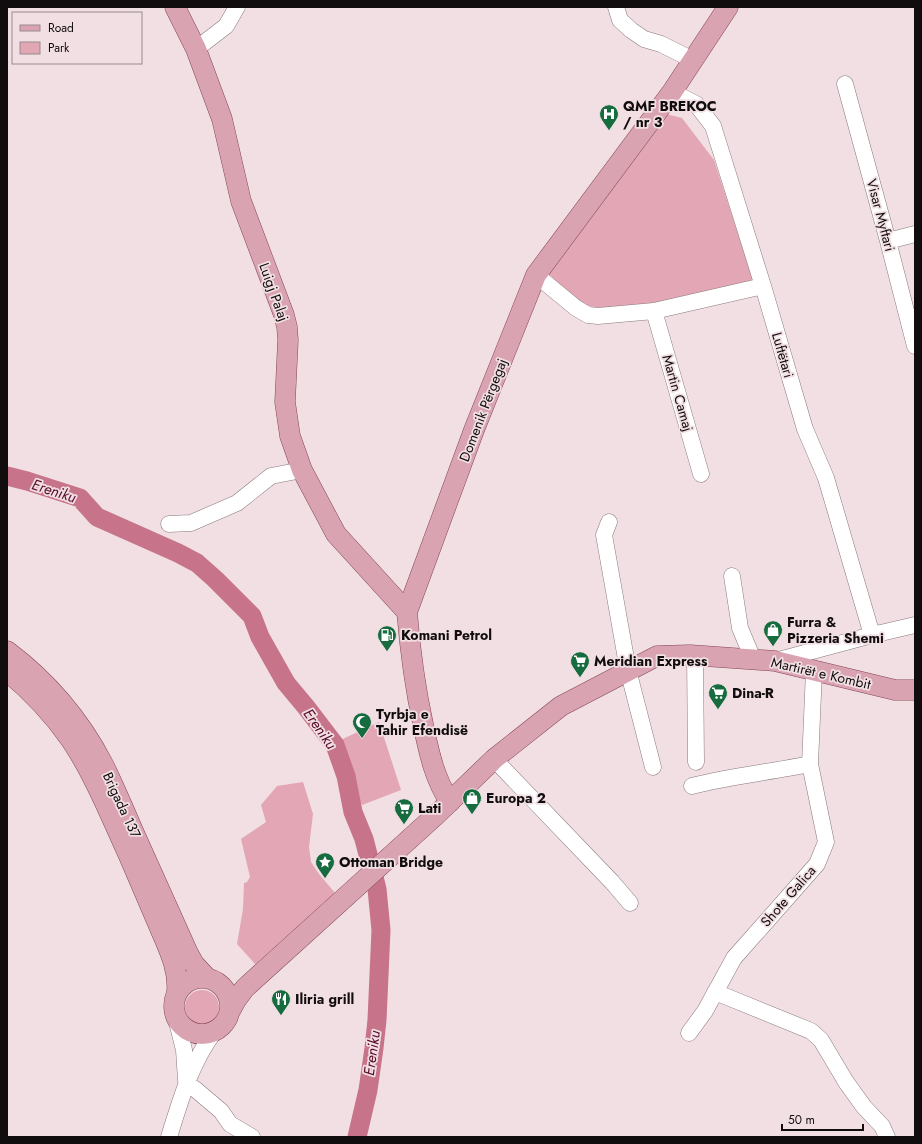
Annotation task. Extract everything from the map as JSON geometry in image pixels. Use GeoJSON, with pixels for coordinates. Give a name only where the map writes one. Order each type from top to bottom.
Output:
{"type":"FeatureCollection","features":[{"type":"Feature","properties":{"kind":"main road","name":"Luigj Palaj"},"geometry":{"type":"LineString","coordinates":[[175,7],[196,49],[222,118],[241,201],[284,314],[288,340],[285,402],[290,436],[302,470],[336,534],[407,612]]}},
{"type":"Feature","properties":{"kind":"main road","name":"Domenik Përgegaj"},"geometry":{"type":"LineString","coordinates":[[450,802],[439,784],[432,766],[417,694],[407,612],[474,430],[536,275],[672,92],[728,7]]}},
{"type":"Feature","properties":{"kind":"main road","name":"Brigada 137"},"geometry":{"type":"LineString","coordinates":[[7,651],[31,671],[59,700],[75,720],[93,747],[111,781],[188,953],[194,964],[210,979],[221,985],[227,992],[230,1001],[230,1011]]}},
{"type":"Feature","properties":{"kind":"main road","name":"Martirët e Kombit"},"geometry":{"type":"LineString","coordinates":[[230,1011],[239,994],[450,802],[494,759],[561,706],[657,656],[695,655],[775,661],[895,690],[915,690]]}},
{"type":"Feature","properties":{"kind":"main road","name":"Brigada 137"},"geometry":{"type":"LineString","coordinates":[[7,671],[35,697],[55,719],[70,739],[89,770],[144,890],[173,959],[178,981],[174,1001],[176,1018]]}},
{"type":"Feature","properties":{"kind":"main road"},"geometry":{"type":"LineString","coordinates":[[177,992],[182,985],[190,980],[198,978],[227,979],[249,974],[269,967]]}},
{"type":"Feature","properties":{"kind":"main road"},"geometry":{"type":"LineString","coordinates":[[176,1018],[181,1026],[193,1033],[206,1034],[214,1032],[222,1027],[227,1020],[230,1011]]}},
{"type":"Feature","properties":{"kind":"street"},"geometry":{"type":"LineString","coordinates":[[196,49],[226,26],[237,7]]}},
{"type":"Feature","properties":{"kind":"street"},"geometry":{"type":"LineString","coordinates":[[616,7],[620,20],[644,39],[661,44],[693,60]]}},
{"type":"Feature","properties":{"kind":"street","name":"Visar Myftari"},"geometry":{"type":"LineString","coordinates":[[845,84],[915,346]]}},
{"type":"Feature","properties":{"kind":"street","name":"Luftëtari"},"geometry":{"type":"LineString","coordinates":[[672,92],[696,104],[713,126],[763,286],[805,428],[826,478],[872,634]]}},
{"type":"Feature","properties":{"kind":"street"},"geometry":{"type":"LineString","coordinates":[[888,241],[915,234]]}},
{"type":"Feature","properties":{"kind":"street"},"geometry":{"type":"LineString","coordinates":[[536,275],[567,302],[588,315],[598,316],[654,311],[763,286]]}},
{"type":"Feature","properties":{"kind":"street","name":"Martin Camaj"},"geometry":{"type":"LineString","coordinates":[[654,311],[701,474]]}},
{"type":"Feature","properties":{"kind":"street"},"geometry":{"type":"LineString","coordinates":[[169,524],[191,523],[237,503],[271,476],[302,470]]}},
{"type":"Feature","properties":{"kind":"street"},"geometry":{"type":"LineString","coordinates":[[609,522],[604,535],[628,670],[653,767]]}},
{"type":"Feature","properties":{"kind":"street"},"geometry":{"type":"LineString","coordinates":[[732,576],[740,628],[753,660]]}},
{"type":"Feature","properties":{"kind":"street"},"geometry":{"type":"LineString","coordinates":[[775,661],[872,634],[915,625]]}},
{"type":"Feature","properties":{"kind":"street"},"geometry":{"type":"LineString","coordinates":[[695,655],[696,762]]}},
{"type":"Feature","properties":{"kind":"street","name":"Shote Galica"},"geometry":{"type":"LineString","coordinates":[[689,1033],[705,1011],[734,958],[817,864],[826,842],[810,764],[814,671]]}},
{"type":"Feature","properties":{"kind":"street"},"geometry":{"type":"LineString","coordinates":[[494,759],[612,882],[630,903]]}},
{"type":"Feature","properties":{"kind":"street"},"geometry":{"type":"LineString","coordinates":[[692,786],[720,779],[810,764]]}},
{"type":"Feature","properties":{"kind":"street"},"geometry":{"type":"LineString","coordinates":[[715,992],[811,1031],[821,1040],[846,1082],[864,1107],[882,1126],[887,1137]]}},
{"type":"Feature","properties":{"kind":"street"},"geometry":{"type":"LineString","coordinates":[[176,1018],[184,1050],[186,1084]]}},
{"type":"Feature","properties":{"kind":"street"},"geometry":{"type":"LineString","coordinates":[[169,1137],[186,1084],[198,1058],[214,1032]]}},
{"type":"Feature","properties":{"kind":"street"},"geometry":{"type":"LineString","coordinates":[[186,1084],[195,1089],[221,1111],[230,1124],[252,1137]]}},
{"type":"Feature","properties":{"kind":"green space"},"geometry":{"type":"Polygon","coordinates":[[[666,114],[682,118],[714,160],[753,280],[655,304],[600,308],[584,305],[575,300],[549,274],[666,114]]]}},
{"type":"Feature","properties":{"kind":"green space"},"geometry":{"type":"Polygon","coordinates":[[[379,722],[401,790],[362,805],[330,745],[379,722]]]}},
{"type":"Feature","properties":{"kind":"green space"},"geometry":{"type":"Polygon","coordinates":[[[303,782],[313,814],[309,847],[311,862],[336,894],[256,965],[237,944],[243,909],[244,883],[247,882],[250,877],[241,839],[266,822],[261,805],[277,786],[303,782]]]}},
{"type":"Feature","properties":{"kind":"green space"},"geometry":{"type":"Polygon","coordinates":[[[199,990],[205,990],[209,991],[216,997],[219,1007],[218,1014],[212,1021],[205,1024],[199,1024],[195,1023],[188,1017],[185,1010],[185,1004],[186,1000],[192,993],[199,990]]]}},
{"type":"Feature","properties":{"kind":"waterway","name":"Ereniku"},"geometry":{"type":"LineString","coordinates":[[7,476],[80,498],[97,517],[197,563],[252,616],[260,637],[286,683],[335,745],[346,776],[353,812],[364,839],[377,889],[381,930],[377,1020],[374,1048],[368,1090],[357,1137]]}},
{"type":"Feature","properties":{"kind":"place","name":"QMF BREKOC / nr 3"},"geometry":{"type":"Point","coordinates":[609,131]}},
{"type":"Feature","properties":{"kind":"place","name":"Furra & Pizzeria Shemi"},"geometry":{"type":"Point","coordinates":[773,647]}},
{"type":"Feature","properties":{"kind":"place","name":"Komani Petrol"},"geometry":{"type":"Point","coordinates":[387,652]}},
{"type":"Feature","properties":{"kind":"place","name":"Meridian Express"},"geometry":{"type":"Point","coordinates":[580,678]}},
{"type":"Feature","properties":{"kind":"place","name":"Dina-R"},"geometry":{"type":"Point","coordinates":[718,710]}},
{"type":"Feature","properties":{"kind":"place","name":"Tyrbja e Tahir Efendisë"},"geometry":{"type":"Point","coordinates":[362,739]}},
{"type":"Feature","properties":{"kind":"place","name":"Europa 2"},"geometry":{"type":"Point","coordinates":[472,815]}},
{"type":"Feature","properties":{"kind":"place","name":"Lati"},"geometry":{"type":"Point","coordinates":[404,825]}},
{"type":"Feature","properties":{"kind":"place","name":"Ottoman Bridge"},"geometry":{"type":"Point","coordinates":[325,879]}},
{"type":"Feature","properties":{"kind":"place","name":"Iliria grill"},"geometry":{"type":"Point","coordinates":[281,1016]}}]}
